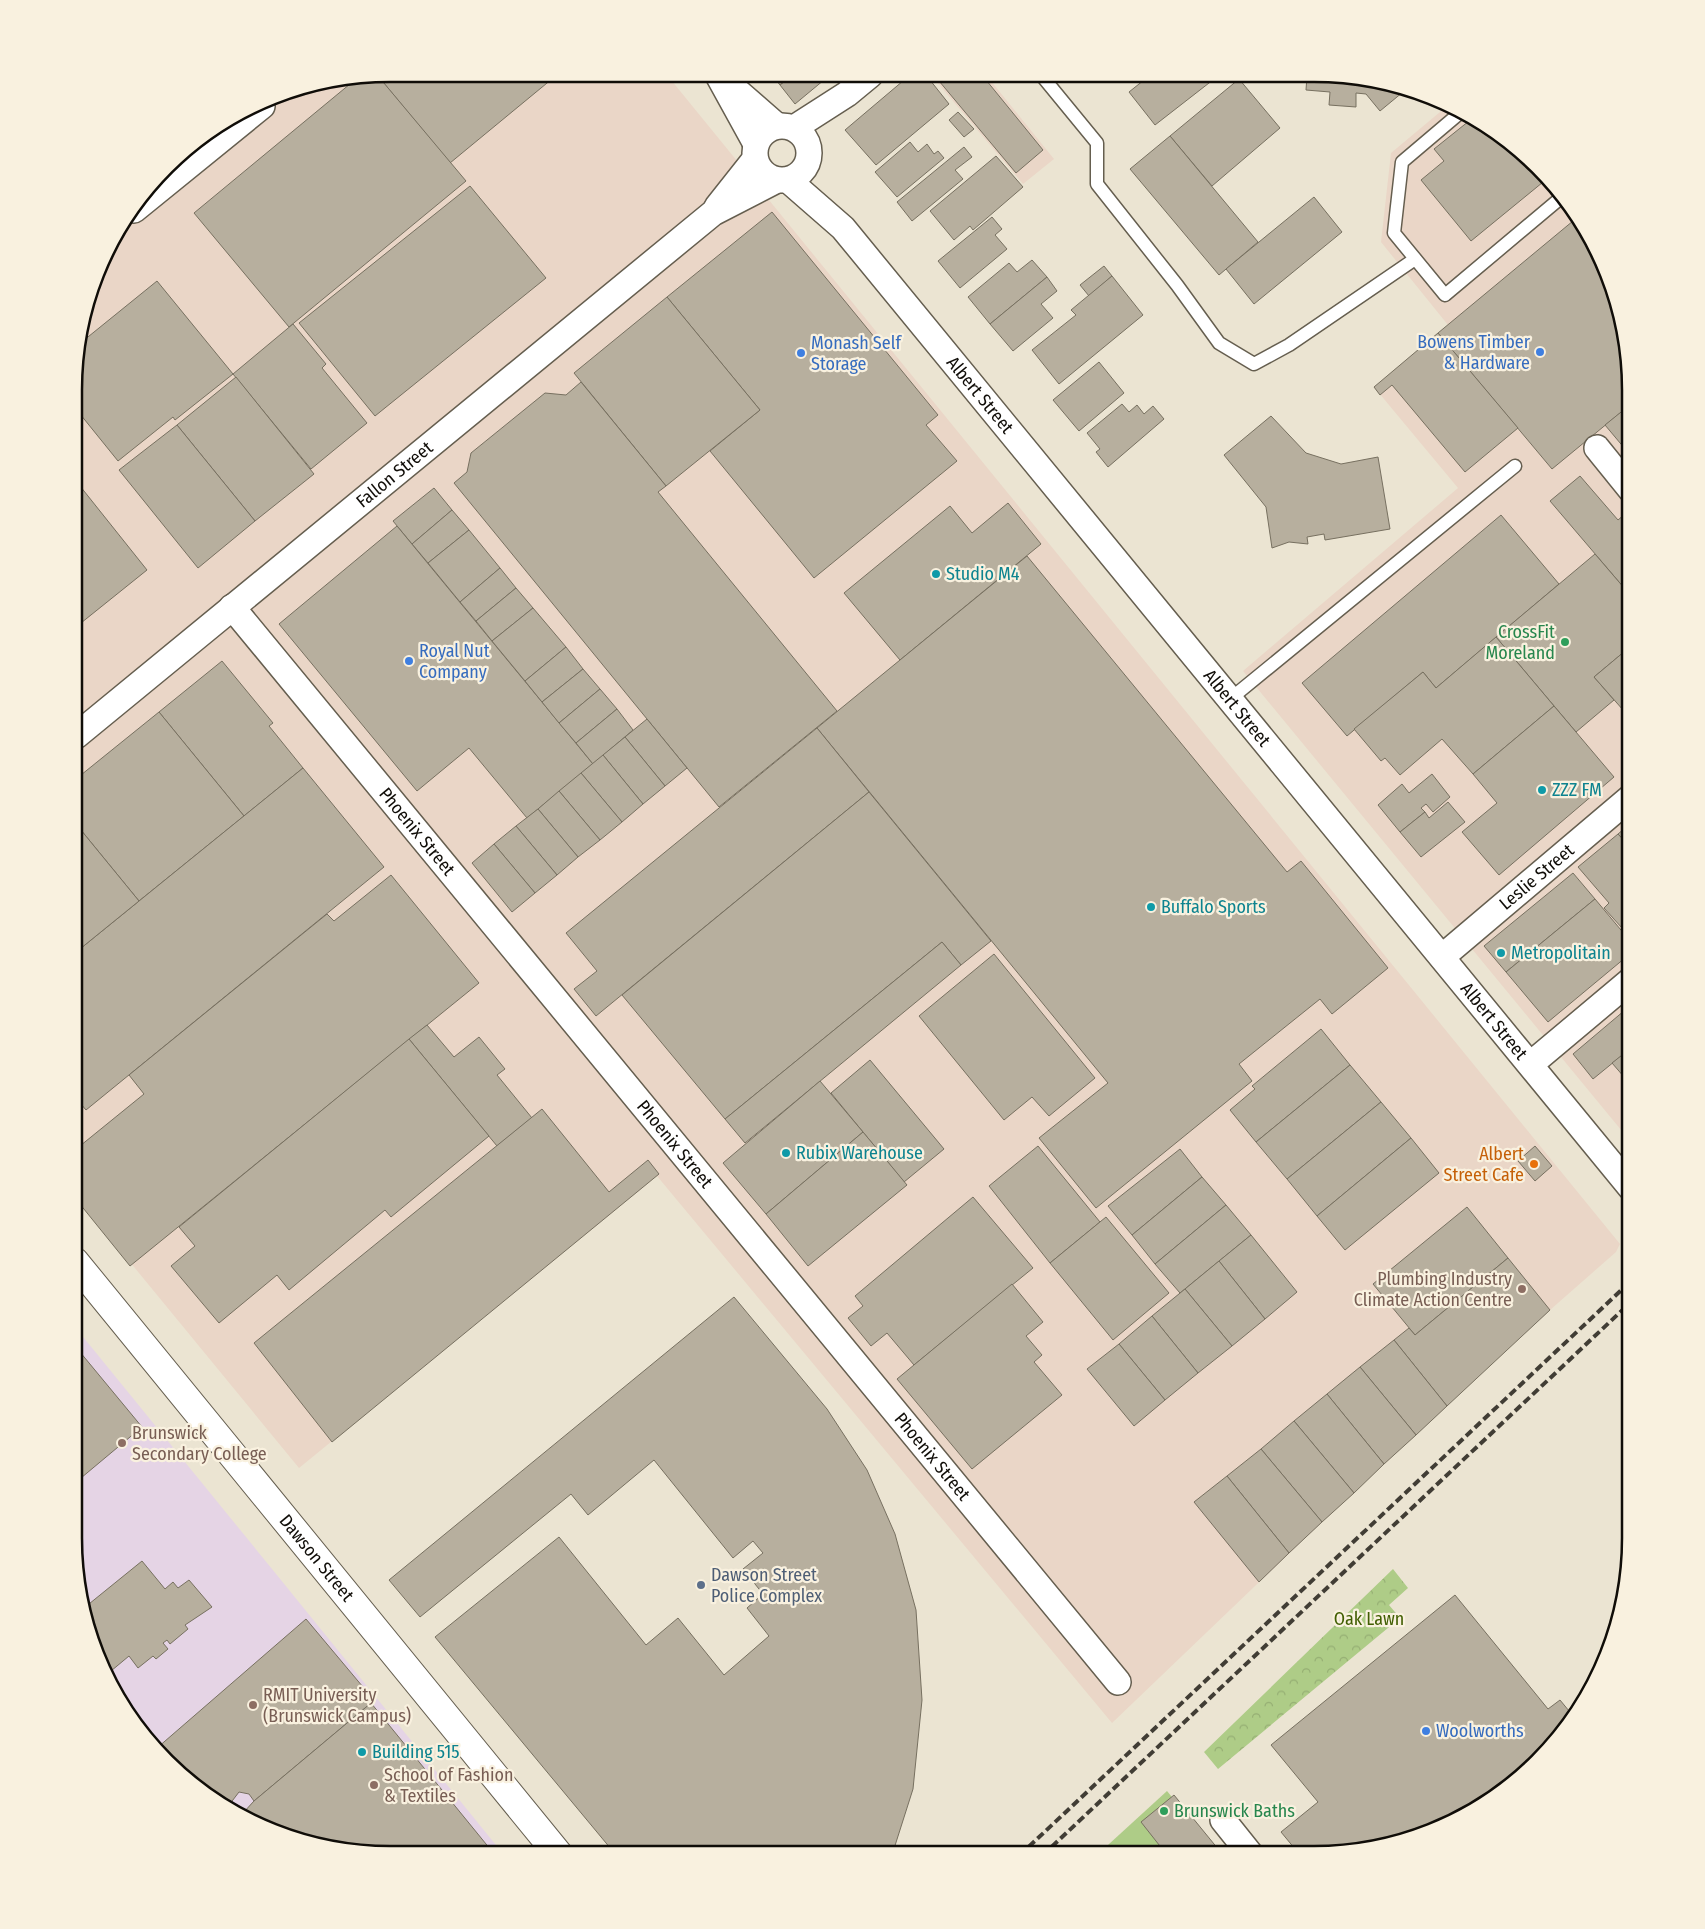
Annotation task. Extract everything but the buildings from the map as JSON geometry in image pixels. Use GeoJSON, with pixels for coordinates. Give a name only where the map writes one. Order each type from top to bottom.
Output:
{"type":"FeatureCollection","features":[{"type":"Feature","properties":{"kind":"street","name":"Albert Street"},"geometry":{"type":"LineString","coordinates":[[722,82],[756,151]]}},
{"type":"Feature","properties":{"kind":"street","name":"Albert Street"},"geometry":{"type":"LineString","coordinates":[[727,82],[797,140],[844,228],[1229,700],[1531,1064],[1622,1177]]}},
{"type":"Feature","properties":{"kind":"street"},"geometry":{"type":"LineString","coordinates":[[797,140],[862,82]]}},
{"type":"Feature","properties":{"kind":"street"},"geometry":{"type":"LineString","coordinates":[[153,195],[248,117]]}},
{"type":"Feature","properties":{"kind":"street"},"geometry":{"type":"LineString","coordinates":[[764,132],[797,140],[800,174],[782,180],[762,173],[756,151],[764,132]]}},
{"type":"Feature","properties":{"kind":"street","name":"Fallon Street"},"geometry":{"type":"LineString","coordinates":[[713,213],[756,151]]}},
{"type":"Feature","properties":{"kind":"street","name":"Albert Street"},"geometry":{"type":"LineString","coordinates":[[782,180],[844,228]]}},
{"type":"Feature","properties":{"kind":"street","name":"Fallon Street"},"geometry":{"type":"LineString","coordinates":[[82,731],[713,213],[782,180]]}},
{"type":"Feature","properties":{"kind":"street"},"geometry":{"type":"LineString","coordinates":[[1597,448],[1622,479]]}},
{"type":"Feature","properties":{"kind":"street","name":"Phoenix Street"},"geometry":{"type":"LineString","coordinates":[[232,607],[1118,1682]]}},
{"type":"Feature","properties":{"kind":"street","name":"Leslie Street"},"geometry":{"type":"LineString","coordinates":[[1442,957],[1622,805]]}},
{"type":"Feature","properties":{"kind":"street"},"geometry":{"type":"LineString","coordinates":[[1531,1064],[1622,988]]}},
{"type":"Feature","properties":{"kind":"street","name":"Dawson Street"},"geometry":{"type":"LineString","coordinates":[[82,1271],[552,1846]]}},
{"type":"Feature","properties":{"kind":"street"},"geometry":{"type":"LineString","coordinates":[[1223,1820],[1244,1846]]}},
{"type":"Feature","properties":{"kind":"lane"},"geometry":{"type":"LineString","coordinates":[[1047,82],[1097,144],[1097,184],[1177,285],[1219,342],[1254,364],[1289,345],[1415,259]]}},
{"type":"Feature","properties":{"kind":"lane"},"geometry":{"type":"LineString","coordinates":[[1456,117],[1402,162],[1394,233],[1445,295],[1557,201]]}},
{"type":"Feature","properties":{"kind":"lane"},"geometry":{"type":"LineString","coordinates":[[1229,700],[1515,466]]}},
{"type":"Feature","properties":{"kind":"shaded area"},"geometry":{"type":"Polygon","coordinates":[[[673,82],[1620,1244],[1616,1252],[1550,1310],[1322,1522],[1112,1723],[657,1176],[299,1468],[82,1204],[82,390],[85,350],[93,311],[114,254],[134,219],[159,187],[187,159],[219,134],[254,114],[273,106],[330,88],[370,83],[673,82]]]}},
{"type":"Feature","properties":{"kind":"shaded area"},"geometry":{"type":"Polygon","coordinates":[[[937,82],[992,82],[1054,159],[1023,184],[937,82]]]}},
{"type":"Feature","properties":{"kind":"shaded area"},"geometry":{"type":"Polygon","coordinates":[[[1442,110],[1486,134],[1502,146],[1546,187],[1571,219],[1591,254],[1599,273],[1617,330],[1622,370],[1622,1131],[1243,671],[1458,488],[1374,387],[1448,325],[1381,242],[1391,153],[1442,110]]]}},
{"type":"Feature","properties":{"kind":"shaded area"},"geometry":{"type":"Polygon","coordinates":[[[82,1336],[497,1846],[370,1846],[330,1841],[291,1830],[254,1815],[219,1795],[187,1770],[146,1726],[134,1710],[114,1675],[99,1638],[88,1599],[82,1538],[82,1336]]]}},
{"type":"Feature","properties":{"kind":"green space","name":"Oak Lawn"},"geometry":{"type":"Polygon","coordinates":[[[1393,1569],[1408,1588],[1389,1605],[1400,1618],[1218,1769],[1204,1752],[1393,1569]]]}},
{"type":"Feature","properties":{"kind":"green space","name":"Brunswick Baths"},"geometry":{"type":"Polygon","coordinates":[[[1167,1791],[1212,1846],[1107,1846],[1167,1791]]]}},
{"type":"Feature","properties":{"kind":"railway"},"geometry":{"type":"LineString","coordinates":[[1030,1846],[1622,1289]]}},
{"type":"Feature","properties":{"kind":"railway"},"geometry":{"type":"LineString","coordinates":[[1053,1846],[1622,1310]]}},
{"type":"Feature","properties":{"kind":"place","name":"Bowens Timber & Hardware"},"geometry":{"type":"Point","coordinates":[1540,352]}},
{"type":"Feature","properties":{"kind":"place","name":"Monash Self Storage"},"geometry":{"type":"Point","coordinates":[801,353]}},
{"type":"Feature","properties":{"kind":"place","name":"Studio M4"},"geometry":{"type":"Point","coordinates":[936,574]}},
{"type":"Feature","properties":{"kind":"place","name":"CrossFit Moreland"},"geometry":{"type":"Point","coordinates":[1565,642]}},
{"type":"Feature","properties":{"kind":"place","name":"Royal Nut Company"},"geometry":{"type":"Point","coordinates":[409,661]}},
{"type":"Feature","properties":{"kind":"place","name":"ZZZ FM"},"geometry":{"type":"Point","coordinates":[1542,790]}},
{"type":"Feature","properties":{"kind":"place","name":"Buffalo Sports"},"geometry":{"type":"Point","coordinates":[1151,907]}},
{"type":"Feature","properties":{"kind":"place","name":"Metropolitain"},"geometry":{"type":"Point","coordinates":[1501,953]}},
{"type":"Feature","properties":{"kind":"place","name":"Rubix Warehouse"},"geometry":{"type":"Point","coordinates":[786,1153]}},
{"type":"Feature","properties":{"kind":"place","name":"Albert Street Cafe"},"geometry":{"type":"Point","coordinates":[1534,1164]}},
{"type":"Feature","properties":{"kind":"place","name":"Plumbing Industry Climate Action Centre"},"geometry":{"type":"Point","coordinates":[1522,1289]}},
{"type":"Feature","properties":{"kind":"place","name":"Brunswick Secondary College"},"geometry":{"type":"Point","coordinates":[122,1443]}},
{"type":"Feature","properties":{"kind":"place","name":"Dawson Street Police Complex"},"geometry":{"type":"Point","coordinates":[701,1585]}},
{"type":"Feature","properties":{"kind":"place","name":"RMIT University (Brunswick Campus)"},"geometry":{"type":"Point","coordinates":[253,1705]}},
{"type":"Feature","properties":{"kind":"place","name":"Woolworths"},"geometry":{"type":"Point","coordinates":[1426,1731]}},
{"type":"Feature","properties":{"kind":"place","name":"Building 515"},"geometry":{"type":"Point","coordinates":[362,1752]}},
{"type":"Feature","properties":{"kind":"place","name":"School of Fashion & Textiles"},"geometry":{"type":"Point","coordinates":[374,1785]}},
{"type":"Feature","properties":{"kind":"place","name":"Brunswick Baths"},"geometry":{"type":"Point","coordinates":[1164,1811]}}]}
